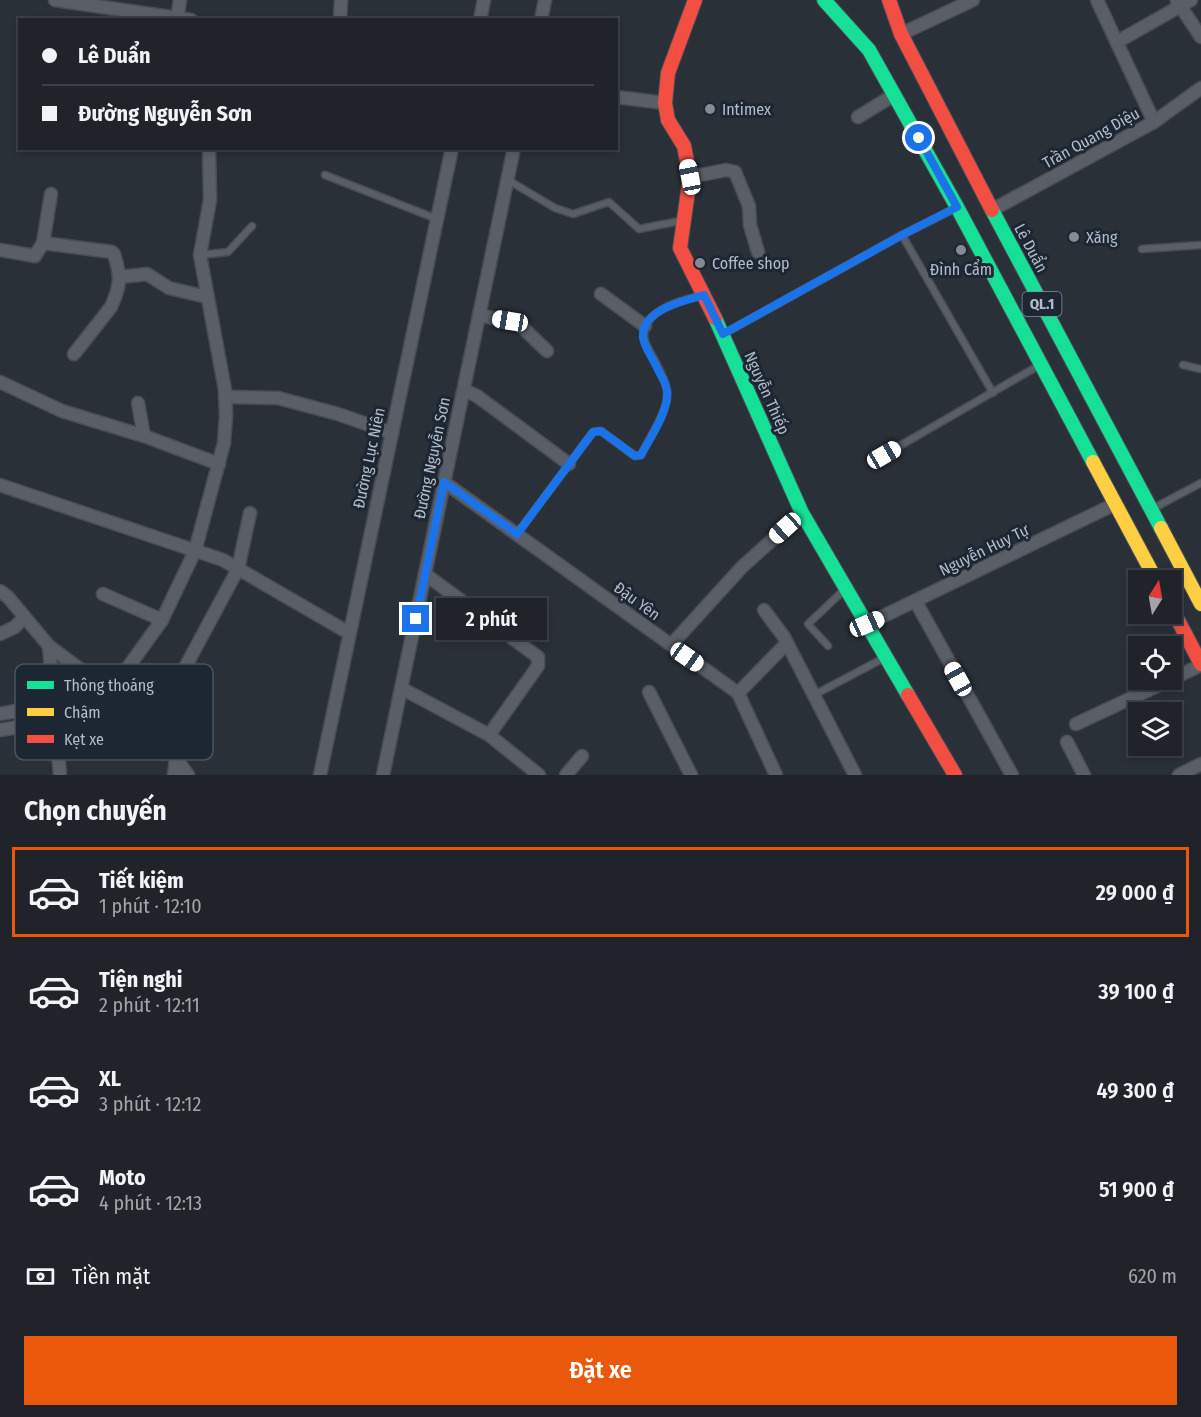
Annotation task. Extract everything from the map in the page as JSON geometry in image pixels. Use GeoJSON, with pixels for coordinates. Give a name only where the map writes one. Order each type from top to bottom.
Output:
{"type":"FeatureCollection","features":[{"type":"Feature","properties":{"kind":"main road","name":"Nguyễn Thiếp"},"geometry":{"type":"LineString","coordinates":[[695,0],[668,73],[665,103],[668,120],[684,146],[690,177],[680,248],[723,334],[802,513],[955,775]]}},
{"type":"Feature","properties":{"kind":"main road","name":"Lê Duẩn"},"geometry":{"type":"LineString","coordinates":[[824,0],[869,50],[957,207],[988,234],[1138,515],[1201,604]]}},
{"type":"Feature","properties":{"kind":"main road","name":"Lê Duẩn"},"geometry":{"type":"LineString","coordinates":[[889,0],[901,34],[993,210],[988,234],[1041,364],[1115,504],[1138,515],[1153,570]]}},
{"type":"Feature","properties":{"kind":"main road"},"geometry":{"type":"LineString","coordinates":[[1180,624],[1201,664]]}},
{"type":"Feature","properties":{"kind":"street"},"geometry":{"type":"LineString","coordinates":[[55,0],[171,18]]}},
{"type":"Feature","properties":{"kind":"street"},"geometry":{"type":"LineString","coordinates":[[177,18],[180,0]]}},
{"type":"Feature","properties":{"kind":"street"},"geometry":{"type":"LineString","coordinates":[[340,18],[341,0]]}},
{"type":"Feature","properties":{"kind":"street"},"geometry":{"type":"LineString","coordinates":[[480,18],[484,0]]}},
{"type":"Feature","properties":{"kind":"street"},"geometry":{"type":"LineString","coordinates":[[541,18],[545,0]]}},
{"type":"Feature","properties":{"kind":"street"},"geometry":{"type":"LineString","coordinates":[[901,34],[948,5],[973,0]]}},
{"type":"Feature","properties":{"kind":"street"},"geometry":{"type":"LineString","coordinates":[[1097,0],[1155,122]]}},
{"type":"Feature","properties":{"kind":"street"},"geometry":{"type":"LineString","coordinates":[[1117,42],[1183,2],[1201,37]]}},
{"type":"Feature","properties":{"kind":"street","name":"Trần Quang Diệu"},"geometry":{"type":"LineString","coordinates":[[993,210],[1155,122],[1201,88]]}},
{"type":"Feature","properties":{"kind":"street"},"geometry":{"type":"LineString","coordinates":[[858,117],[894,95]]}},
{"type":"Feature","properties":{"kind":"street"},"geometry":{"type":"LineString","coordinates":[[618,97],[665,103]]}},
{"type":"Feature","properties":{"kind":"street"},"geometry":{"type":"LineString","coordinates":[[130,664],[162,620],[195,551],[219,464],[226,428],[225,397],[200,255],[210,200],[209,150]]}},
{"type":"Feature","properties":{"kind":"street","name":"Đường Lục Niên"},"geometry":{"type":"LineString","coordinates":[[320,775],[452,150]]}},
{"type":"Feature","properties":{"kind":"street","name":"Đường Nguyễn Sơn"},"geometry":{"type":"LineString","coordinates":[[383,775],[514,150]]}},
{"type":"Feature","properties":{"kind":"street"},"geometry":{"type":"LineString","coordinates":[[690,177],[726,170],[735,172],[749,206],[750,225],[758,252]]}},
{"type":"Feature","properties":{"kind":"street"},"geometry":{"type":"LineString","coordinates":[[0,250],[35,256],[43,243],[51,194]]}},
{"type":"Feature","properties":{"kind":"street"},"geometry":{"type":"LineString","coordinates":[[43,243],[114,254],[120,276],[111,307],[74,354]]}},
{"type":"Feature","properties":{"kind":"street"},"geometry":{"type":"LineString","coordinates":[[120,276],[147,274],[169,288],[207,297]]}},
{"type":"Feature","properties":{"kind":"street"},"geometry":{"type":"LineString","coordinates":[[601,294],[645,326]]}},
{"type":"Feature","properties":{"kind":"street"},"geometry":{"type":"LineString","coordinates":[[479,315],[519,324],[547,351]]}},
{"type":"Feature","properties":{"kind":"street"},"geometry":{"type":"LineString","coordinates":[[0,382],[62,411],[144,436],[219,464]]}},
{"type":"Feature","properties":{"kind":"street"},"geometry":{"type":"LineString","coordinates":[[463,393],[466,391],[477,396],[569,464]]}},
{"type":"Feature","properties":{"kind":"street"},"geometry":{"type":"LineString","coordinates":[[225,397],[278,398],[338,414],[392,433]]}},
{"type":"Feature","properties":{"kind":"street"},"geometry":{"type":"LineString","coordinates":[[138,403],[144,436]]}},
{"type":"Feature","properties":{"kind":"street","name":"Đậu Yên"},"geometry":{"type":"LineString","coordinates":[[444,482],[738,693],[776,775]]}},
{"type":"Feature","properties":{"kind":"street"},"geometry":{"type":"LineString","coordinates":[[0,484],[223,560],[349,633]]}},
{"type":"Feature","properties":{"kind":"street","name":"Nguyễn Huy Tự"},"geometry":{"type":"LineString","coordinates":[[867,624],[1115,504]]}},
{"type":"Feature","properties":{"kind":"street"},"geometry":{"type":"LineString","coordinates":[[187,664],[238,569],[250,513]]}},
{"type":"Feature","properties":{"kind":"street"},"geometry":{"type":"LineString","coordinates":[[671,645],[742,567],[802,513]]}},
{"type":"Feature","properties":{"kind":"street"},"geometry":{"type":"LineString","coordinates":[[425,573],[538,657],[538,666],[489,735]]}},
{"type":"Feature","properties":{"kind":"street"},"geometry":{"type":"LineString","coordinates":[[0,591],[8,597],[49,646],[74,664]]}},
{"type":"Feature","properties":{"kind":"street"},"geometry":{"type":"LineString","coordinates":[[103,594],[162,620]]}},
{"type":"Feature","properties":{"kind":"street"},"geometry":{"type":"LineString","coordinates":[[916,602],[1012,775]]}},
{"type":"Feature","properties":{"kind":"street"},"geometry":{"type":"LineString","coordinates":[[764,610],[787,644],[855,775]]}},
{"type":"Feature","properties":{"kind":"street"},"geometry":{"type":"LineString","coordinates":[[0,634],[15,627],[24,617]]}},
{"type":"Feature","properties":{"kind":"street"},"geometry":{"type":"LineString","coordinates":[[738,693],[787,644]]}},
{"type":"Feature","properties":{"kind":"street"},"geometry":{"type":"LineString","coordinates":[[49,646],[51,664]]}},
{"type":"Feature","properties":{"kind":"street"},"geometry":{"type":"LineString","coordinates":[[1182,674],[1201,664]]}},
{"type":"Feature","properties":{"kind":"street"},"geometry":{"type":"LineString","coordinates":[[401,688],[489,735],[539,775]]}},
{"type":"Feature","properties":{"kind":"street"},"geometry":{"type":"LineString","coordinates":[[1076,724],[1148,690]]}},
{"type":"Feature","properties":{"kind":"street"},"geometry":{"type":"LineString","coordinates":[[649,692],[691,775]]}},
{"type":"Feature","properties":{"kind":"street"},"geometry":{"type":"LineString","coordinates":[[0,714],[15,711]]}},
{"type":"Feature","properties":{"kind":"street"},"geometry":{"type":"LineString","coordinates":[[0,730],[15,728]]}},
{"type":"Feature","properties":{"kind":"street"},"geometry":{"type":"LineString","coordinates":[[1068,742],[1084,775]]}},
{"type":"Feature","properties":{"kind":"street"},"geometry":{"type":"LineString","coordinates":[[567,775],[582,756]]}},
{"type":"Feature","properties":{"kind":"street"},"geometry":{"type":"LineString","coordinates":[[59,760],[60,775]]}},
{"type":"Feature","properties":{"kind":"street"},"geometry":{"type":"LineString","coordinates":[[174,775],[176,760]]}},
{"type":"Feature","properties":{"kind":"street"},"geometry":{"type":"LineString","coordinates":[[177,760],[188,775]]}},
{"type":"Feature","properties":{"kind":"street"},"geometry":{"type":"LineString","coordinates":[[1179,775],[1201,764]]}},
{"type":"Feature","properties":{"kind":"lane"},"geometry":{"type":"LineString","coordinates":[[325,175],[437,219]]}},
{"type":"Feature","properties":{"kind":"lane"},"geometry":{"type":"LineString","coordinates":[[507,179],[555,208],[573,214],[609,202],[639,229],[684,220]]}},
{"type":"Feature","properties":{"kind":"lane"},"geometry":{"type":"LineString","coordinates":[[723,334],[957,207]]}},
{"type":"Feature","properties":{"kind":"lane"},"geometry":{"type":"LineString","coordinates":[[200,255],[228,252],[252,226]]}},
{"type":"Feature","properties":{"kind":"lane"},"geometry":{"type":"LineString","coordinates":[[902,235],[993,393]]}},
{"type":"Feature","properties":{"kind":"lane"},"geometry":{"type":"LineString","coordinates":[[1142,249],[1201,245]]}},
{"type":"Feature","properties":{"kind":"lane"},"geometry":{"type":"LineString","coordinates":[[517,534],[596,430],[601,431],[635,456],[641,455],[664,411],[667,397],[665,383],[645,342],[645,326],[670,304],[704,295]]}},
{"type":"Feature","properties":{"kind":"lane"},"geometry":{"type":"LineString","coordinates":[[884,455],[1041,364]]}},
{"type":"Feature","properties":{"kind":"lane"},"geometry":{"type":"LineString","coordinates":[[1183,365],[1201,369]]}},
{"type":"Feature","properties":{"kind":"lane"},"geometry":{"type":"LineString","coordinates":[[1138,515],[1201,483]]}},
{"type":"Feature","properties":{"kind":"lane"},"geometry":{"type":"LineString","coordinates":[[828,646],[808,624],[846,588]]}},
{"type":"Feature","properties":{"kind":"lane"},"geometry":{"type":"LineString","coordinates":[[814,695],[887,656]]}},
{"type":"Feature","properties":{"kind":"traffic: fast"},"geometry":{"type":"LineString","coordinates":[[824,0],[869,50],[957,207],[1093,462]]}},
{"type":"Feature","properties":{"kind":"traffic: fast"},"geometry":{"type":"LineString","coordinates":[[992,210],[1161,528]]}},
{"type":"Feature","properties":{"kind":"traffic: fast"},"geometry":{"type":"LineString","coordinates":[[715,318],[802,513],[908,695]]}},
{"type":"Feature","properties":{"kind":"traffic: slow"},"geometry":{"type":"LineString","coordinates":[[1093,462],[1151,570]]}},
{"type":"Feature","properties":{"kind":"traffic: slow"},"geometry":{"type":"LineString","coordinates":[[1161,528],[1201,604]]}},
{"type":"Feature","properties":{"kind":"traffic: jam"},"geometry":{"type":"LineString","coordinates":[[695,0],[668,73],[665,103],[668,120],[684,146],[690,177],[680,248],[715,318]]}},
{"type":"Feature","properties":{"kind":"traffic: jam"},"geometry":{"type":"LineString","coordinates":[[889,0],[901,34],[992,210]]}},
{"type":"Feature","properties":{"kind":"traffic: jam"},"geometry":{"type":"LineString","coordinates":[[1180,624],[1201,664]]}},
{"type":"Feature","properties":{"kind":"traffic: jam"},"geometry":{"type":"LineString","coordinates":[[908,695],[955,775]]}},
{"type":"Feature","properties":{"kind":"place","name":"Intimex"},"geometry":{"type":"Point","coordinates":[710,109]}},
{"type":"Feature","properties":{"kind":"place","name":"Xăng"},"geometry":{"type":"Point","coordinates":[1074,237]}},
{"type":"Feature","properties":{"kind":"place","name":"Đình Cẩm"},"geometry":{"type":"Point","coordinates":[961,250]}},
{"type":"Feature","properties":{"kind":"place","name":"Coffee shop"},"geometry":{"type":"Point","coordinates":[700,263]}},
{"type":"Feature","properties":{"kind":"route"},"geometry":{"type":"LineString","coordinates":[[416,619],[444,482],[517,534],[596,430],[601,431],[635,456],[641,455],[664,411],[667,397],[665,383],[643,337],[648,321],[670,304],[704,295],[723,334],[957,207],[919,138]]}}]}
